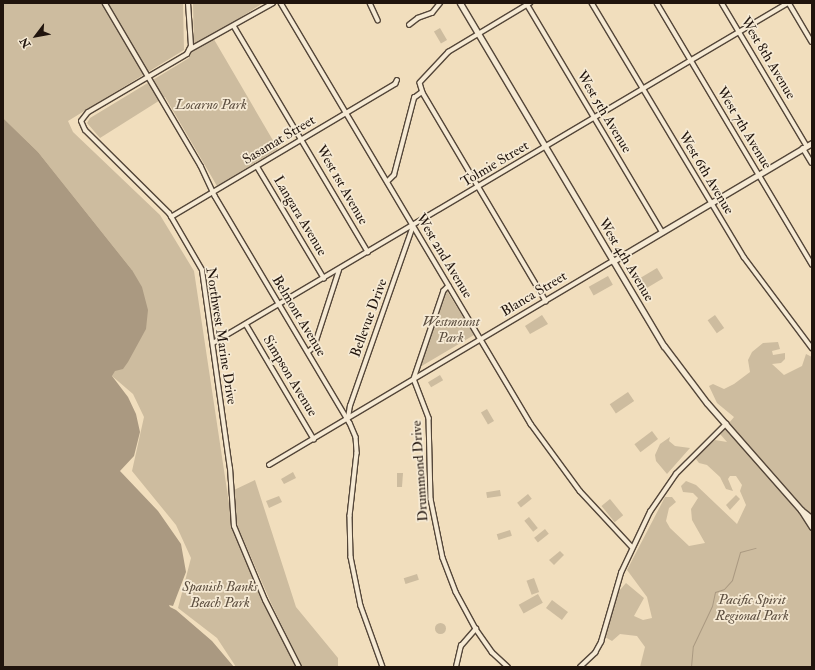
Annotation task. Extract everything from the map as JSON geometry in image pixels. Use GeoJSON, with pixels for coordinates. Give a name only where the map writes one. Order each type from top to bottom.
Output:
{"type":"FeatureCollection","features":[{"type":"Feature","properties":{"kind":"main road","name":"West 4th Avenue"},"geometry":{"type":"LineString","coordinates":[[460,3],[667,351],[726,424],[800,510]]}},
{"type":"Feature","properties":{"kind":"main road","name":"Blanca Street"},"geometry":{"type":"LineString","coordinates":[[613,261],[809,145]]}},
{"type":"Feature","properties":{"kind":"main road"},"geometry":{"type":"LineString","coordinates":[[800,510],[812,519]]}},
{"type":"Feature","properties":{"kind":"main road"},"geometry":{"type":"LineString","coordinates":[[800,510],[812,528]]}},
{"type":"Feature","properties":{"kind":"street","name":"Belmont Avenue"},"geometry":{"type":"LineString","coordinates":[[105,3],[214,192],[348,419],[357,446],[350,516],[352,559],[361,606],[383,667]]}},
{"type":"Feature","properties":{"kind":"street"},"geometry":{"type":"LineString","coordinates":[[188,3],[190,50],[273,3]]}},
{"type":"Feature","properties":{"kind":"street","name":"West 2nd Avenue"},"geometry":{"type":"LineString","coordinates":[[281,3],[481,340],[551,453],[580,491],[632,547]]}},
{"type":"Feature","properties":{"kind":"street"},"geometry":{"type":"LineString","coordinates":[[370,3],[378,20]]}},
{"type":"Feature","properties":{"kind":"street"},"geometry":{"type":"LineString","coordinates":[[409,25],[418,18],[432,13],[440,3]]}},
{"type":"Feature","properties":{"kind":"street","name":"West 6th Avenue"},"geometry":{"type":"LineString","coordinates":[[592,3],[710,203],[754,271],[812,348]]}},
{"type":"Feature","properties":{"kind":"street","name":"West 7th Avenue"},"geometry":{"type":"LineString","coordinates":[[657,3],[812,264]]}},
{"type":"Feature","properties":{"kind":"street","name":"West 8th Avenue"},"geometry":{"type":"LineString","coordinates":[[722,3],[809,145],[812,163]]}},
{"type":"Feature","properties":{"kind":"street"},"geometry":{"type":"LineString","coordinates":[[789,3],[812,42]]}},
{"type":"Feature","properties":{"kind":"street","name":"Tolmie Street"},"geometry":{"type":"LineString","coordinates":[[213,343],[789,3]]}},
{"type":"Feature","properties":{"kind":"street"},"geometry":{"type":"LineString","coordinates":[[529,4],[445,56],[421,81],[422,92],[546,301]]}},
{"type":"Feature","properties":{"kind":"street","name":"West 5th Avenue"},"geometry":{"type":"LineString","coordinates":[[529,4],[662,231]]}},
{"type":"Feature","properties":{"kind":"street","name":"West 1st Avenue"},"geometry":{"type":"LineString","coordinates":[[234,26],[368,252]]}},
{"type":"Feature","properties":{"kind":"street","name":"Northwest Marine Drive"},"geometry":{"type":"LineString","coordinates":[[190,50],[187,54],[88,112],[81,121],[85,130],[171,217],[202,270],[230,468],[234,526],[265,600],[299,667]]}},
{"type":"Feature","properties":{"kind":"street","name":"Sasamat Street"},"geometry":{"type":"LineString","coordinates":[[171,217],[395,84],[397,80]]}},
{"type":"Feature","properties":{"kind":"street"},"geometry":{"type":"LineString","coordinates":[[387,182],[394,175],[414,98],[422,92]]}},
{"type":"Feature","properties":{"kind":"street","name":"Langara Avenue"},"geometry":{"type":"LineString","coordinates":[[257,166],[324,278]]}},
{"type":"Feature","properties":{"kind":"street","name":"Bellevue Drive"},"geometry":{"type":"LineString","coordinates":[[348,419],[350,406],[413,226]]}},
{"type":"Feature","properties":{"kind":"street","name":"Blanca Street"},"geometry":{"type":"LineString","coordinates":[[269,465],[613,261]]}},
{"type":"Feature","properties":{"kind":"street","name":"Langara Avenue"},"geometry":{"type":"LineString","coordinates":[[308,352],[314,347],[339,270]]}},
{"type":"Feature","properties":{"kind":"street"},"geometry":{"type":"LineString","coordinates":[[414,379],[444,291],[449,286]]}},
{"type":"Feature","properties":{"kind":"street","name":"Simpson Avenue"},"geometry":{"type":"LineString","coordinates":[[246,324],[314,439]]}},
{"type":"Feature","properties":{"kind":"street","name":"Drummond Drive"},"geometry":{"type":"LineString","coordinates":[[414,379],[429,418],[428,467],[437,535],[450,577],[476,629],[492,652],[508,667]]}},
{"type":"Feature","properties":{"kind":"street"},"geometry":{"type":"LineString","coordinates":[[580,667],[595,653],[602,642],[621,573],[632,547],[650,512],[676,474],[726,424]]}},
{"type":"Feature","properties":{"kind":"street"},"geometry":{"type":"LineString","coordinates":[[456,667],[461,646],[476,629]]}},
{"type":"Feature","properties":{"kind":"green space","name":"Spanish Banks Beach Park"},"geometry":{"type":"Polygon","coordinates":[[[3,3],[183,3],[184,50],[68,121],[73,132],[160,215],[194,271],[233,530],[262,599],[296,667],[236,667],[217,638],[178,608],[191,558],[176,525],[132,471],[144,417],[133,394],[112,376],[132,270],[38,152],[3,118],[3,3]]]}},
{"type":"Feature","properties":{"kind":"green space","name":"Locarno Park"},"geometry":{"type":"Polygon","coordinates":[[[193,3],[263,3],[212,36],[278,149],[217,186],[165,97],[100,138],[87,123],[90,118],[189,58],[194,46],[193,3]]]}},
{"type":"Feature","properties":{"kind":"green space"},"geometry":{"type":"Polygon","coordinates":[[[440,28],[447,40],[441,44],[434,32],[440,28]]]}},
{"type":"Feature","properties":{"kind":"green space"},"geometry":{"type":"Polygon","coordinates":[[[657,268],[663,278],[644,290],[638,279],[657,268]]]}},
{"type":"Feature","properties":{"kind":"green space"},"geometry":{"type":"Polygon","coordinates":[[[608,276],[613,285],[594,295],[589,287],[608,276]]]}},
{"type":"Feature","properties":{"kind":"green space","name":"Westmount Park"},"geometry":{"type":"Polygon","coordinates":[[[447,291],[474,335],[420,367],[447,291]]]}},
{"type":"Feature","properties":{"kind":"green space"},"geometry":{"type":"Polygon","coordinates":[[[542,315],[548,324],[530,334],[525,326],[542,315]]]}},
{"type":"Feature","properties":{"kind":"green space"},"geometry":{"type":"Polygon","coordinates":[[[715,315],[724,328],[717,333],[708,320],[715,315]]]}},
{"type":"Feature","properties":{"kind":"green space","name":"Pacific Spirit Regional Park"},"geometry":{"type":"Polygon","coordinates":[[[778,342],[780,349],[772,351],[773,355],[785,353],[785,359],[781,363],[772,364],[784,375],[802,366],[806,354],[812,357],[812,667],[640,667],[645,647],[637,636],[620,634],[612,641],[605,637],[619,591],[626,583],[644,598],[634,616],[643,620],[652,618],[647,597],[627,570],[665,497],[672,497],[676,502],[669,508],[666,521],[670,528],[689,546],[705,543],[692,520],[691,509],[698,498],[693,493],[683,492],[681,486],[686,481],[696,485],[737,524],[746,505],[740,491],[742,485],[736,476],[730,476],[728,479],[733,491],[726,489],[720,477],[707,465],[699,463],[696,459],[698,454],[715,440],[727,442],[720,434],[734,417],[717,403],[709,386],[713,384],[724,389],[734,384],[750,372],[748,360],[752,352],[763,343],[778,342]]]}},
{"type":"Feature","properties":{"kind":"green space"},"geometry":{"type":"Polygon","coordinates":[[[440,375],[443,380],[431,387],[428,382],[440,375]]]}},
{"type":"Feature","properties":{"kind":"green space"},"geometry":{"type":"Polygon","coordinates":[[[628,392],[634,401],[616,413],[610,404],[628,392]]]}},
{"type":"Feature","properties":{"kind":"green space"},"geometry":{"type":"Polygon","coordinates":[[[487,409],[494,421],[488,425],[481,412],[487,409]]]}},
{"type":"Feature","properties":{"kind":"green space"},"geometry":{"type":"Polygon","coordinates":[[[652,431],[658,439],[640,452],[634,444],[652,431]]]}},
{"type":"Feature","properties":{"kind":"green space"},"geometry":{"type":"Polygon","coordinates":[[[670,437],[669,441],[675,446],[690,448],[667,474],[656,461],[655,455],[660,444],[670,437]]]}},
{"type":"Feature","properties":{"kind":"green space"},"geometry":{"type":"Polygon","coordinates":[[[293,472],[296,478],[284,484],[281,479],[293,472]]]}},
{"type":"Feature","properties":{"kind":"green space"},"geometry":{"type":"Polygon","coordinates":[[[397,473],[403,473],[402,487],[397,487],[397,473]]]}},
{"type":"Feature","properties":{"kind":"green space"},"geometry":{"type":"Polygon","coordinates":[[[255,480],[296,607],[338,658],[338,667],[302,667],[271,603],[237,525],[234,490],[255,480]]]}},
{"type":"Feature","properties":{"kind":"green space"},"geometry":{"type":"Polygon","coordinates":[[[500,490],[501,496],[487,498],[486,492],[500,490]]]}},
{"type":"Feature","properties":{"kind":"green space"},"geometry":{"type":"Polygon","coordinates":[[[528,494],[532,499],[521,507],[517,503],[528,494]]]}},
{"type":"Feature","properties":{"kind":"green space"},"geometry":{"type":"Polygon","coordinates":[[[736,495],[740,499],[730,510],[726,505],[736,495]]]}},
{"type":"Feature","properties":{"kind":"green space"},"geometry":{"type":"Polygon","coordinates":[[[279,496],[282,502],[269,508],[266,501],[279,496]]]}},
{"type":"Feature","properties":{"kind":"green space"},"geometry":{"type":"Polygon","coordinates":[[[610,499],[623,515],[615,522],[601,506],[610,499]]]}},
{"type":"Feature","properties":{"kind":"green space"},"geometry":{"type":"Polygon","coordinates":[[[529,517],[538,528],[533,532],[524,521],[529,517]]]}},
{"type":"Feature","properties":{"kind":"green space"},"geometry":{"type":"Polygon","coordinates":[[[545,529],[549,534],[538,542],[534,538],[545,529]]]}},
{"type":"Feature","properties":{"kind":"green space"},"geometry":{"type":"Polygon","coordinates":[[[510,530],[512,536],[499,540],[497,534],[510,530]]]}},
{"type":"Feature","properties":{"kind":"green space"},"geometry":{"type":"Polygon","coordinates":[[[560,551],[564,555],[554,565],[549,560],[560,551]]]}},
{"type":"Feature","properties":{"kind":"green space"},"geometry":{"type":"Polygon","coordinates":[[[417,574],[419,580],[406,584],[404,578],[417,574]]]}},
{"type":"Feature","properties":{"kind":"green space"},"geometry":{"type":"Polygon","coordinates":[[[534,578],[539,592],[532,595],[526,581],[534,578]]]}},
{"type":"Feature","properties":{"kind":"green space"},"geometry":{"type":"Polygon","coordinates":[[[538,594],[543,603],[524,613],[519,605],[538,594]]]}},
{"type":"Feature","properties":{"kind":"green space"},"geometry":{"type":"Polygon","coordinates":[[[552,600],[568,612],[562,620],[546,608],[552,600]]]}},
{"type":"Feature","properties":{"kind":"green space"},"geometry":{"type":"Polygon","coordinates":[[[438,623],[442,623],[444,624],[444,632],[438,633],[435,630],[435,626],[438,623]]]}},
{"type":"Feature","properties":{"kind":"shaded area"},"geometry":{"type":"Polygon","coordinates":[[[3,118],[38,152],[132,270],[142,287],[148,310],[146,329],[123,369],[115,371],[112,376],[128,397],[136,414],[140,432],[134,456],[120,471],[158,511],[181,544],[186,572],[173,606],[169,605],[170,607],[176,610],[212,641],[234,667],[3,667],[3,118]]]}},
{"type":"Feature","properties":{"kind":"waterway"},"geometry":{"type":"LineString","coordinates":[[691,667],[693,646],[712,606],[715,592],[724,589],[732,580],[740,552],[755,548]]}}]}
